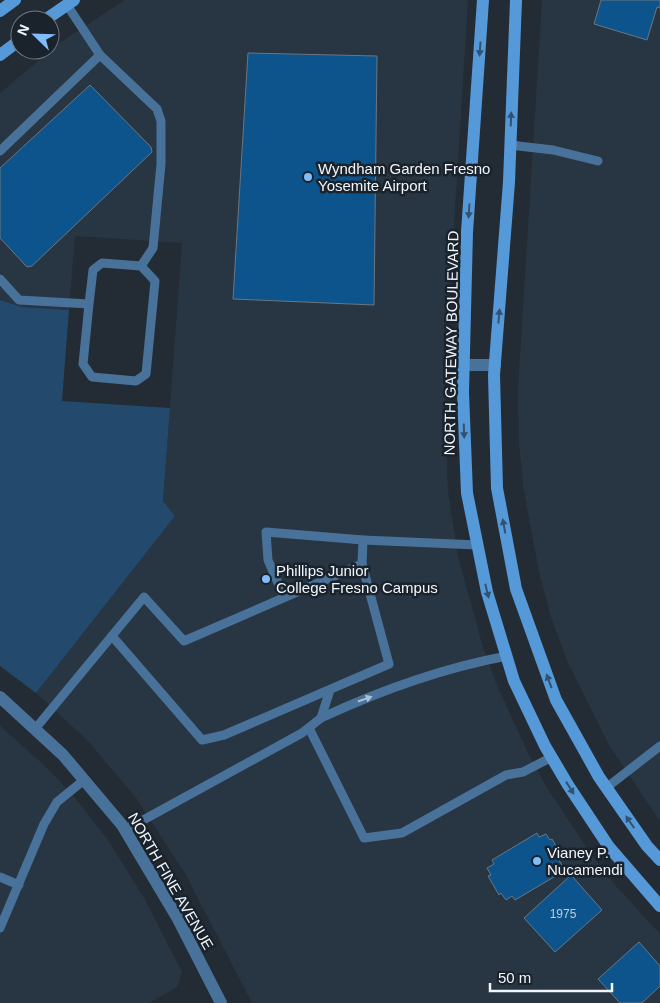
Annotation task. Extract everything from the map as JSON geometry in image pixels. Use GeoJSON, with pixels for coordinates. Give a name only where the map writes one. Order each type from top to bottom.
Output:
{"type":"FeatureCollection","features":[{"type":"Feature","properties":{"kind":"main road"},"geometry":{"type":"LineString","coordinates":[[0,12],[14,0]]}},
{"type":"Feature","properties":{"kind":"main road","name":"NORTH GATEWAY BOULEVARD"},"geometry":{"type":"LineString","coordinates":[[483,0],[468,232],[464,364],[466,493],[487,592],[514,681],[552,757],[610,847],[660,906]]}},
{"type":"Feature","properties":{"kind":"main road"},"geometry":{"type":"LineString","coordinates":[[516,0],[510,146],[495,365],[498,488],[516,589],[556,700],[606,788],[647,846],[660,860]]}},
{"type":"Feature","properties":{"kind":"main road"},"geometry":{"type":"LineString","coordinates":[[59,10],[70,2]]}},
{"type":"Feature","properties":{"kind":"main road"},"geometry":{"type":"LineString","coordinates":[[0,56],[10,48]]}},
{"type":"Feature","properties":{"kind":"street"},"geometry":{"type":"LineString","coordinates":[[464,364],[495,365]]}},
{"type":"Feature","properties":{"kind":"street","name":"NORTH FINE AVENUE"},"geometry":{"type":"LineString","coordinates":[[0,698],[63,755],[126,830],[178,919],[215,1001]]}},
{"type":"Feature","properties":{"kind":"lane"},"geometry":{"type":"LineString","coordinates":[[70,2],[100,55],[157,109],[161,121],[161,164],[153,248],[141,266]]}},
{"type":"Feature","properties":{"kind":"lane"},"geometry":{"type":"LineString","coordinates":[[0,152],[100,55]]}},
{"type":"Feature","properties":{"kind":"lane"},"geometry":{"type":"LineString","coordinates":[[510,146],[553,150],[598,161]]}},
{"type":"Feature","properties":{"kind":"lane"},"geometry":{"type":"LineString","coordinates":[[102,263],[141,266],[156,281],[146,374],[136,381],[92,377],[83,364],[89,304],[93,270],[102,263]]}},
{"type":"Feature","properties":{"kind":"lane"},"geometry":{"type":"LineString","coordinates":[[0,279],[19,300],[89,304]]}},
{"type":"Feature","properties":{"kind":"lane"},"geometry":{"type":"LineString","coordinates":[[284,597],[268,560],[266,532],[363,540],[477,545]]}},
{"type":"Feature","properties":{"kind":"lane"},"geometry":{"type":"LineString","coordinates":[[112,636],[202,740],[224,735],[389,664],[362,564],[363,540]]}},
{"type":"Feature","properties":{"kind":"lane"},"geometry":{"type":"LineString","coordinates":[[35,729],[144,597],[184,641],[362,564]]}},
{"type":"Feature","properties":{"kind":"lane"},"geometry":{"type":"LineString","coordinates":[[126,830],[309,728],[321,718],[359,700],[474,662],[507,656]]}},
{"type":"Feature","properties":{"kind":"lane"},"geometry":{"type":"LineString","coordinates":[[321,718],[330,690]]}},
{"type":"Feature","properties":{"kind":"lane"},"geometry":{"type":"LineString","coordinates":[[309,728],[364,838],[402,833],[506,775],[523,772],[552,757]]}},
{"type":"Feature","properties":{"kind":"lane"},"geometry":{"type":"LineString","coordinates":[[606,788],[660,746]]}},
{"type":"Feature","properties":{"kind":"lane"},"geometry":{"type":"LineString","coordinates":[[0,928],[44,824],[57,802],[84,780]]}},
{"type":"Feature","properties":{"kind":"lane"},"geometry":{"type":"LineString","coordinates":[[0,877],[18,885]]}},
{"type":"Feature","properties":{"kind":"shaded area"},"geometry":{"type":"Polygon","coordinates":[[[125,0],[468,0],[444,387],[448,491],[458,557],[483,647],[496,683],[529,755],[546,786],[589,851],[616,886],[660,934],[660,1003],[252,1003],[186,875],[136,798],[88,741],[36,693],[175,516],[163,501],[182,243],[75,236],[69,310],[22,307],[0,300],[0,93],[39,60],[60,60],[61,42],[125,0]]]}},
{"type":"Feature","properties":{"kind":"shaded area"},"geometry":{"type":"Polygon","coordinates":[[[542,0],[660,0],[660,821],[609,745],[567,660],[551,617],[539,572],[524,491],[519,444],[518,389],[542,0]]]}},
{"type":"Feature","properties":{"kind":"shaded area"},"geometry":{"type":"Polygon","coordinates":[[[0,300],[22,307],[69,310],[62,401],[170,408],[163,501],[175,516],[36,693],[0,666],[0,300]]]}},
{"type":"Feature","properties":{"kind":"shaded area"},"geometry":{"type":"Polygon","coordinates":[[[0,726],[45,766],[72,794],[108,840],[144,898],[182,972],[177,987],[149,1003],[0,1003],[0,726]]]}},
{"type":"Feature","properties":{"kind":"building"},"geometry":{"type":"Polygon","coordinates":[[[601,0],[660,0],[660,8],[657,7],[647,40],[594,24],[601,0]]]}},
{"type":"Feature","properties":{"kind":"building","name":"Wyndham Garden Fresno Yosemite Airport"},"geometry":{"type":"Polygon","coordinates":[[[248,53],[377,56],[374,305],[233,299],[248,53]]]}},
{"type":"Feature","properties":{"kind":"building"},"geometry":{"type":"Polygon","coordinates":[[[90,85],[151,147],[152,152],[32,266],[27,267],[0,238],[0,168],[90,85]]]}},
{"type":"Feature","properties":{"kind":"building"},"geometry":{"type":"Polygon","coordinates":[[[537,833],[539,837],[546,834],[550,840],[552,839],[563,858],[559,860],[563,867],[557,871],[559,874],[515,900],[512,896],[506,900],[501,893],[499,895],[488,876],[491,875],[487,868],[494,864],[492,860],[537,833]]]}},
{"type":"Feature","properties":{"kind":"building"},"geometry":{"type":"Polygon","coordinates":[[[571,875],[602,910],[555,952],[524,918],[571,875]]]}},
{"type":"Feature","properties":{"kind":"building"},"geometry":{"type":"Polygon","coordinates":[[[639,942],[660,966],[660,986],[642,1003],[620,1003],[598,979],[639,942]]]}},
{"type":"Feature","properties":{"kind":"place","name":"Wyndham Garden Fresno Yosemite Airport"},"geometry":{"type":"Point","coordinates":[308,177]}},
{"type":"Feature","properties":{"kind":"place","name":"Phillips Junior College Fresno Campus"},"geometry":{"type":"Point","coordinates":[266,579]}},
{"type":"Feature","properties":{"kind":"place","name":"Vianey P. Nucamendi"},"geometry":{"type":"Point","coordinates":[537,861]}}]}
